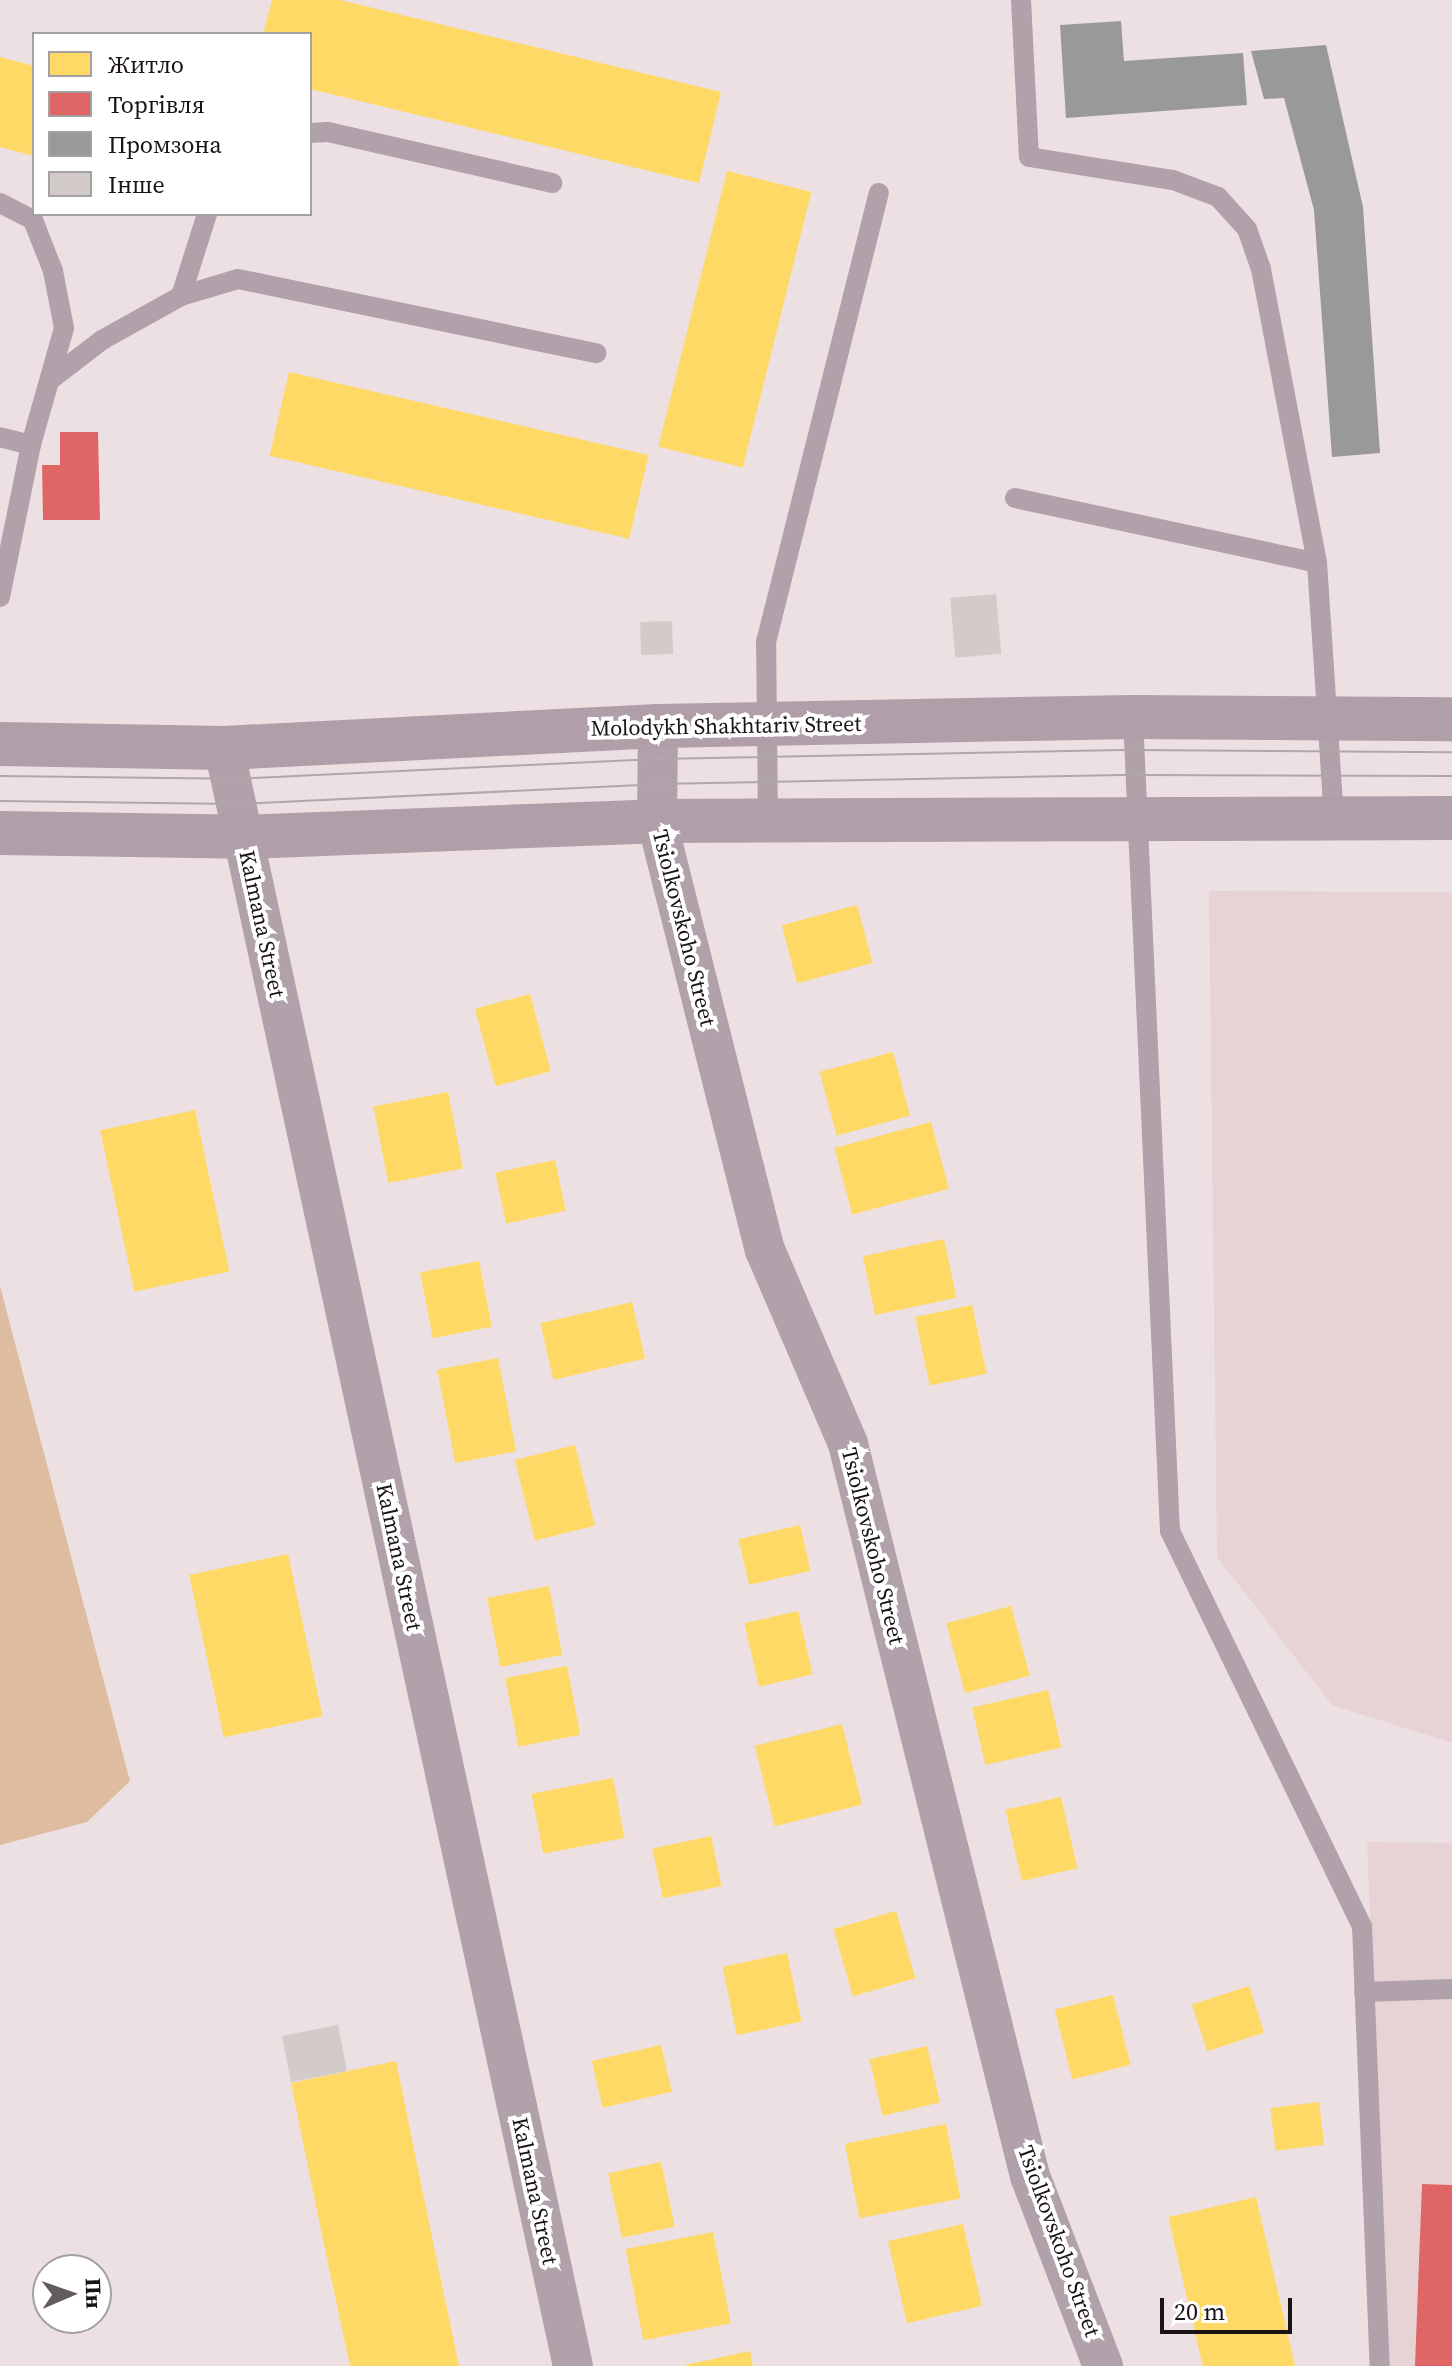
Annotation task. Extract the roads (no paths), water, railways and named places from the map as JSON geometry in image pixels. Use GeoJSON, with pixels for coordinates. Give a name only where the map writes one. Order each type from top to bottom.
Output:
{"type":"FeatureCollection","features":[{"type":"Feature","properties":{"kind":"main road","name":"Molodykh Shakhtariv Street"},"geometry":{"type":"LineString","coordinates":[[0,744],[224,748],[658,726],[1133,717],[1452,719]]}},
{"type":"Feature","properties":{"kind":"main road"},"geometry":{"type":"LineString","coordinates":[[0,833],[244,837],[657,821],[1452,818]]}},
{"type":"Feature","properties":{"kind":"street","name":"Tsiolkovskoho Street"},"geometry":{"type":"LineString","coordinates":[[658,726],[657,821],[765,1250],[848,1444],[1030,2176],[1103,2366]]}},
{"type":"Feature","properties":{"kind":"street","name":"Kalmana Street"},"geometry":{"type":"LineString","coordinates":[[224,748],[573,2366]]}},
{"type":"Feature","properties":{"kind":"lane"},"geometry":{"type":"LineString","coordinates":[[1021,0],[1029,157],[1173,180],[1218,197],[1247,229],[1261,269],[1317,563],[1330,718],[1334,818]]}},
{"type":"Feature","properties":{"kind":"lane"},"geometry":{"type":"LineString","coordinates":[[312,133],[328,132],[552,183]]}},
{"type":"Feature","properties":{"kind":"lane"},"geometry":{"type":"LineString","coordinates":[[768,822],[766,642],[879,193]]}},
{"type":"Feature","properties":{"kind":"lane"},"geometry":{"type":"LineString","coordinates":[[0,203],[33,220],[53,271],[64,328],[31,445],[0,597]]}},
{"type":"Feature","properties":{"kind":"lane"},"geometry":{"type":"LineString","coordinates":[[181,296],[206,216]]}},
{"type":"Feature","properties":{"kind":"lane"},"geometry":{"type":"LineString","coordinates":[[50,380],[102,340],[181,296],[238,279],[596,353]]}},
{"type":"Feature","properties":{"kind":"lane"},"geometry":{"type":"LineString","coordinates":[[0,437],[31,445]]}},
{"type":"Feature","properties":{"kind":"lane"},"geometry":{"type":"LineString","coordinates":[[1015,498],[1317,563]]}},
{"type":"Feature","properties":{"kind":"lane"},"geometry":{"type":"LineString","coordinates":[[1133,717],[1170,1531],[1362,1926],[1380,2366]]}},
{"type":"Feature","properties":{"kind":"lane"},"geometry":{"type":"LineString","coordinates":[[1364,1992],[1452,1989]]}},
{"type":"Feature","properties":{"kind":"tram line"},"geometry":{"type":"LineString","coordinates":[[0,776],[231,779],[657,759],[1134,750],[1452,752]]}},
{"type":"Feature","properties":{"kind":"tram line"},"geometry":{"type":"LineString","coordinates":[[0,801],[237,804],[657,784],[1135,775],[1452,776]]}}]}
